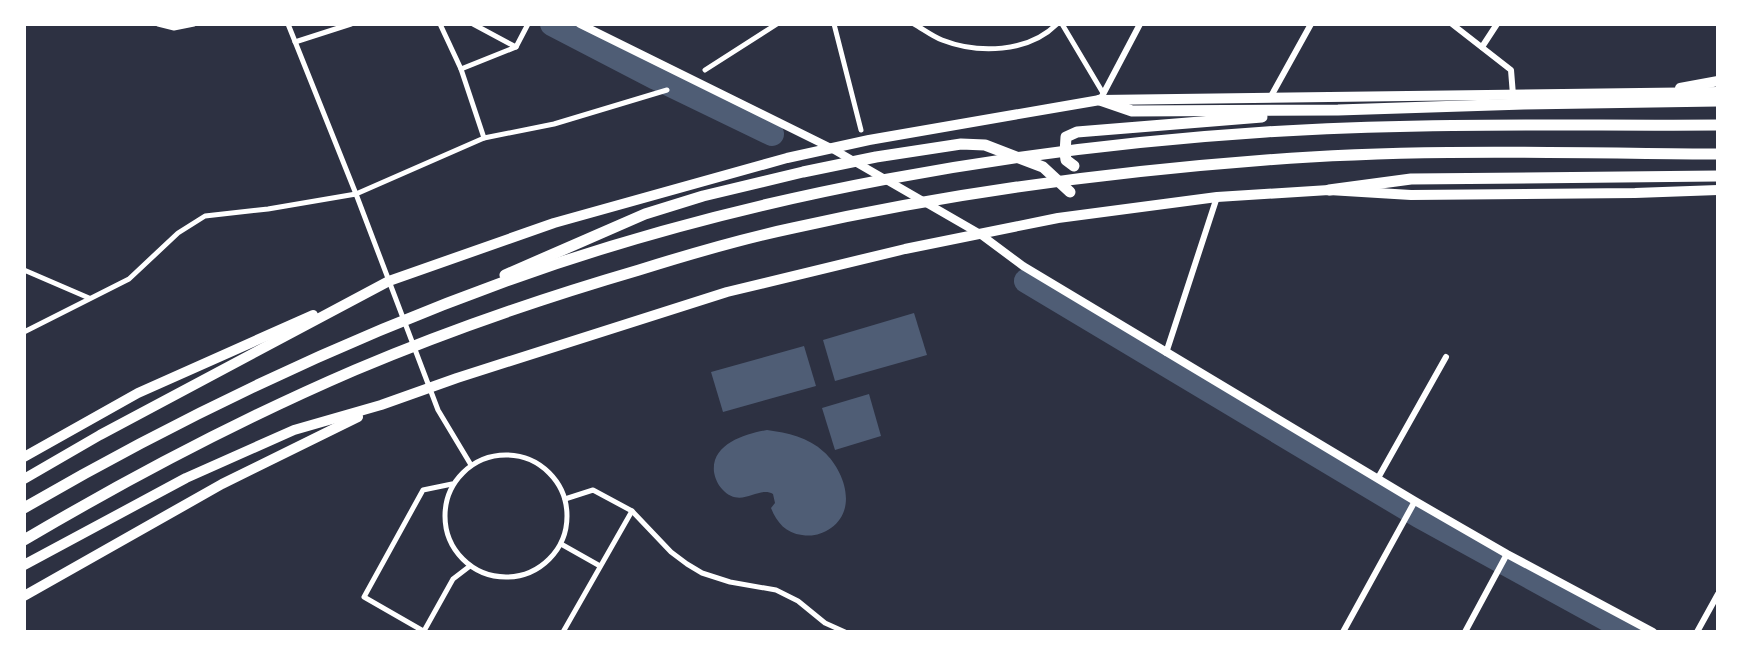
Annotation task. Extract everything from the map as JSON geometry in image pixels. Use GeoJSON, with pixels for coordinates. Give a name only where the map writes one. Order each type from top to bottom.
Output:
{"type":"FeatureCollection","features":[{"type":"Feature","properties":{"kind":"highway"},"geometry":{"type":"LineString","coordinates":[[1101,96],[1132,111],[1338,110],[1718,101]]}},
{"type":"Feature","properties":{"kind":"highway"},"geometry":{"type":"LineString","coordinates":[[1074,166],[1066,160],[1066,137],[1077,132],[1338,110]]}},
{"type":"Feature","properties":{"kind":"highway"},"geometry":{"type":"LineString","coordinates":[[425,312],[585,255],[693,224],[877,181],[972,165],[1174,139],[1267,132],[1369,127],[1718,125]]}},
{"type":"Feature","properties":{"kind":"highway"},"geometry":{"type":"LineString","coordinates":[[24,508],[240,393],[645,214],[703,196],[876,157],[961,144],[985,145],[1043,167],[1070,192]]}},
{"type":"Feature","properties":{"kind":"highway"},"geometry":{"type":"LineString","coordinates":[[24,540],[250,419],[368,365],[593,283],[788,229],[986,191],[1097,176],[1269,159],[1372,154],[1718,154]]}},
{"type":"Feature","properties":{"kind":"highway"},"geometry":{"type":"LineString","coordinates":[[1329,190],[1411,179],[1718,176]]}},
{"type":"Feature","properties":{"kind":"main road"},"geometry":{"type":"LineString","coordinates":[[1651,93],[1718,81]]}},
{"type":"Feature","properties":{"kind":"main road"},"geometry":{"type":"LineString","coordinates":[[24,457],[138,393],[389,281],[554,223],[831,148],[1101,96],[1270,98],[1718,92]]}},
{"type":"Feature","properties":{"kind":"main road"},"geometry":{"type":"LineString","coordinates":[[24,564],[186,478],[294,430],[381,405],[727,292],[905,249],[1058,218],[1217,197],[1329,190],[1411,195],[1718,193]]}},
{"type":"Feature","properties":{"kind":"main road"},"geometry":{"type":"LineString","coordinates":[[24,479],[100,435],[389,281]]}},
{"type":"Feature","properties":{"kind":"main road"},"geometry":{"type":"LineString","coordinates":[[24,596],[222,484],[381,405]]}},
{"type":"Feature","properties":{"kind":"street"},"geometry":{"type":"LineString","coordinates":[[158,24],[174,28],[194,24]]}},
{"type":"Feature","properties":{"kind":"street"},"geometry":{"type":"LineString","coordinates":[[288,24],[438,410],[471,465]]}},
{"type":"Feature","properties":{"kind":"street"},"geometry":{"type":"LineString","coordinates":[[295,42],[351,24]]}},
{"type":"Feature","properties":{"kind":"street"},"geometry":{"type":"LineString","coordinates":[[440,24],[461,69],[484,138]]}},
{"type":"Feature","properties":{"kind":"street"},"geometry":{"type":"LineString","coordinates":[[473,24],[516,47]]}},
{"type":"Feature","properties":{"kind":"street"},"geometry":{"type":"LineString","coordinates":[[461,69],[516,47],[528,24]]}},
{"type":"Feature","properties":{"kind":"street"},"geometry":{"type":"LineString","coordinates":[[580,24],[831,148],[980,234],[1023,266],[1378,478],[1413,504],[1653,632]]}},
{"type":"Feature","properties":{"kind":"street"},"geometry":{"type":"LineString","coordinates":[[705,70],[777,24]]}},
{"type":"Feature","properties":{"kind":"street"},"geometry":{"type":"LineString","coordinates":[[834,24],[861,130]]}},
{"type":"Feature","properties":{"kind":"street"},"geometry":{"type":"LineString","coordinates":[[914,24],[941,40],[971,49],[1001,49],[1027,43],[1060,24],[1101,96]]}},
{"type":"Feature","properties":{"kind":"street"},"geometry":{"type":"LineString","coordinates":[[1101,96],[1140,24]]}},
{"type":"Feature","properties":{"kind":"street"},"geometry":{"type":"LineString","coordinates":[[1270,98],[1311,24]]}},
{"type":"Feature","properties":{"kind":"street"},"geometry":{"type":"LineString","coordinates":[[1452,24],[1511,70],[1513,95]]}},
{"type":"Feature","properties":{"kind":"street"},"geometry":{"type":"LineString","coordinates":[[1482,47],[1497,24]]}},
{"type":"Feature","properties":{"kind":"street"},"geometry":{"type":"LineString","coordinates":[[24,332],[129,279],[178,233],[205,216],[356,194],[484,138],[554,124],[667,90]]}},
{"type":"Feature","properties":{"kind":"street"},"geometry":{"type":"LineString","coordinates":[[1166,353],[1217,197]]}},
{"type":"Feature","properties":{"kind":"street"},"geometry":{"type":"LineString","coordinates":[[24,270],[89,298]]}},
{"type":"Feature","properties":{"kind":"street"},"geometry":{"type":"LineString","coordinates":[[1378,478],[1446,357]]}},
{"type":"Feature","properties":{"kind":"street"},"geometry":{"type":"LineString","coordinates":[[498,455],[527,458],[551,474],[560,486],[568,522],[561,544],[545,564],[521,576],[494,576],[470,566],[454,549],[445,528],[445,505],[453,484],[471,465],[498,455]]}},
{"type":"Feature","properties":{"kind":"street"},"geometry":{"type":"LineString","coordinates":[[453,484],[423,490],[364,597],[425,632],[453,579],[470,566]]}},
{"type":"Feature","properties":{"kind":"street"},"geometry":{"type":"LineString","coordinates":[[565,499],[593,490],[632,511],[671,552],[687,564],[711,577],[776,590],[798,601],[825,623],[845,632]]}},
{"type":"Feature","properties":{"kind":"street"},"geometry":{"type":"LineString","coordinates":[[1343,632],[1413,504]]}},
{"type":"Feature","properties":{"kind":"street"},"geometry":{"type":"LineString","coordinates":[[563,632],[632,511]]}},
{"type":"Feature","properties":{"kind":"street"},"geometry":{"type":"LineString","coordinates":[[561,544],[600,566]]}},
{"type":"Feature","properties":{"kind":"street"},"geometry":{"type":"LineString","coordinates":[[1465,632],[1506,556]]}},
{"type":"Feature","properties":{"kind":"street"},"geometry":{"type":"LineString","coordinates":[[1697,632],[1718,594]]}},
{"type":"Feature","properties":{"kind":"water"},"geometry":{"type":"Polygon","coordinates":[[[914,313],[927,355],[835,381],[823,340],[914,313]]]}},
{"type":"Feature","properties":{"kind":"water"},"geometry":{"type":"Polygon","coordinates":[[[804,346],[816,386],[723,412],[711,372],[804,346]]]}},
{"type":"Feature","properties":{"kind":"water"},"geometry":{"type":"Polygon","coordinates":[[[869,394],[881,436],[835,450],[822,408],[869,394]]]}},
{"type":"Feature","properties":{"kind":"water"},"geometry":{"type":"Polygon","coordinates":[[[767,430],[804,439],[824,452],[837,469],[846,500],[844,511],[831,528],[814,535],[791,532],[779,523],[773,513],[773,494],[761,492],[736,497],[719,486],[714,472],[715,462],[724,447],[749,434],[767,430]]]}},
{"type":"Feature","properties":{"kind":"waterway"},"geometry":{"type":"LineString","coordinates":[[552,24],[772,134]]}},
{"type":"Feature","properties":{"kind":"waterway"},"geometry":{"type":"LineString","coordinates":[[1026,281],[1419,516],[1630,632]]}}]}
